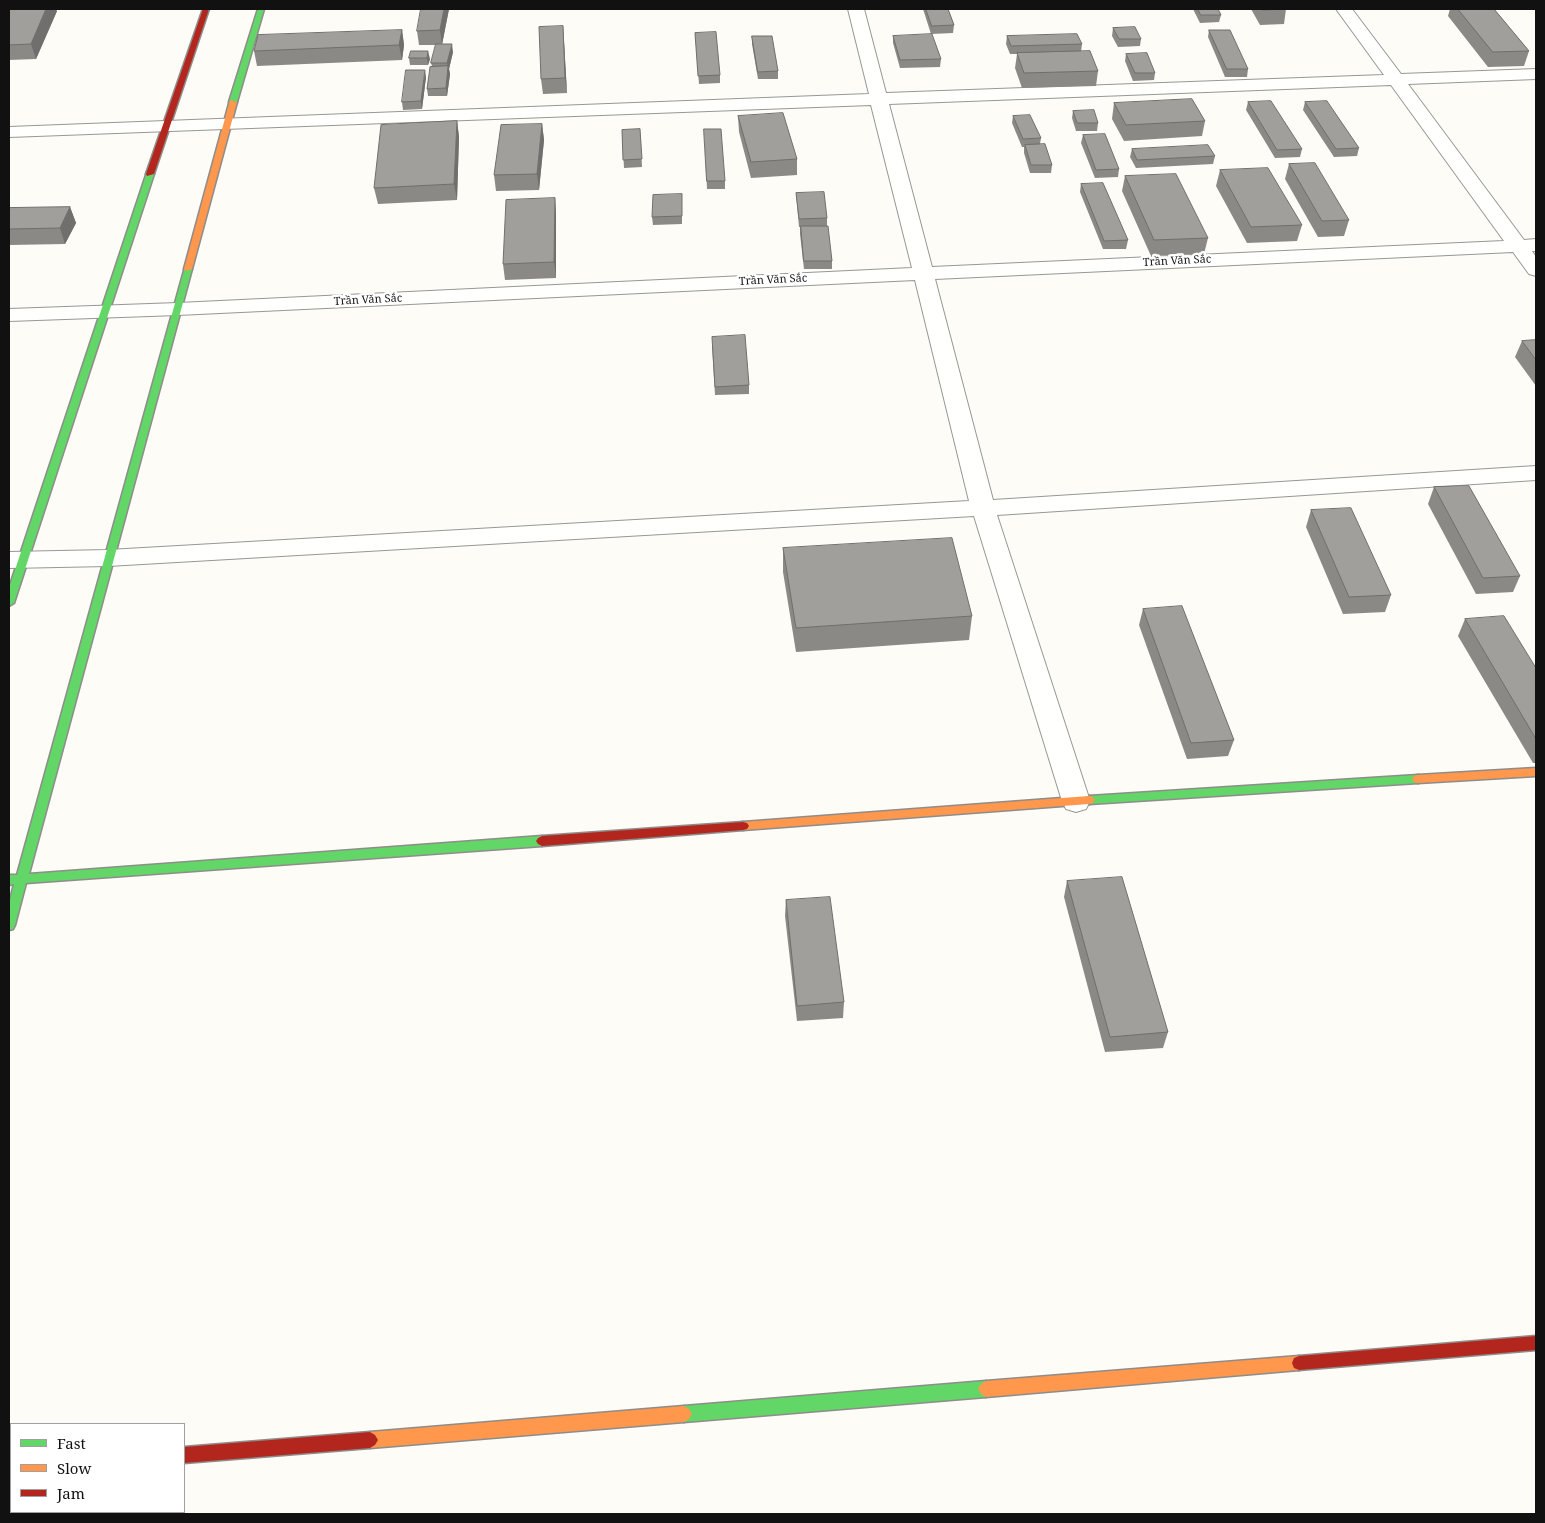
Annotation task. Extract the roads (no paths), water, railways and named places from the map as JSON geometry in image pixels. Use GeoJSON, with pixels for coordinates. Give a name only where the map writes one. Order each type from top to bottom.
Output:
{"type":"FeatureCollection","features":[{"type":"Feature","properties":{"kind":"street"},"geometry":{"type":"LineString","coordinates":[[9,603],[16,560],[168,126],[206,9]]}},
{"type":"Feature","properties":{"kind":"street"},"geometry":{"type":"LineString","coordinates":[[9,925],[108,558],[178,309],[226,123],[261,9]]}},
{"type":"Feature","properties":{"kind":"street"},"geometry":{"type":"LineString","coordinates":[[856,9],[983,508],[1076,801]]}},
{"type":"Feature","properties":{"kind":"street"},"geometry":{"type":"LineString","coordinates":[[1344,9],[1395,79],[1527,245],[1536,270]]}},
{"type":"Feature","properties":{"kind":"street"},"geometry":{"type":"LineString","coordinates":[[9,132],[1536,74]]}},
{"type":"Feature","properties":{"kind":"street","name":"Trần Văn Sắc"},"geometry":{"type":"LineString","coordinates":[[9,315],[104,310],[178,309],[1527,245]]}},
{"type":"Feature","properties":{"kind":"street"},"geometry":{"type":"LineString","coordinates":[[16,560],[108,558],[983,508],[1536,473]]}},
{"type":"Feature","properties":{"kind":"street"},"geometry":{"type":"LineString","coordinates":[[9,880],[1076,801],[1536,772]]}},
{"type":"Feature","properties":{"kind":"street"},"geometry":{"type":"LineString","coordinates":[[185,1455],[1536,1343]]}}]}
